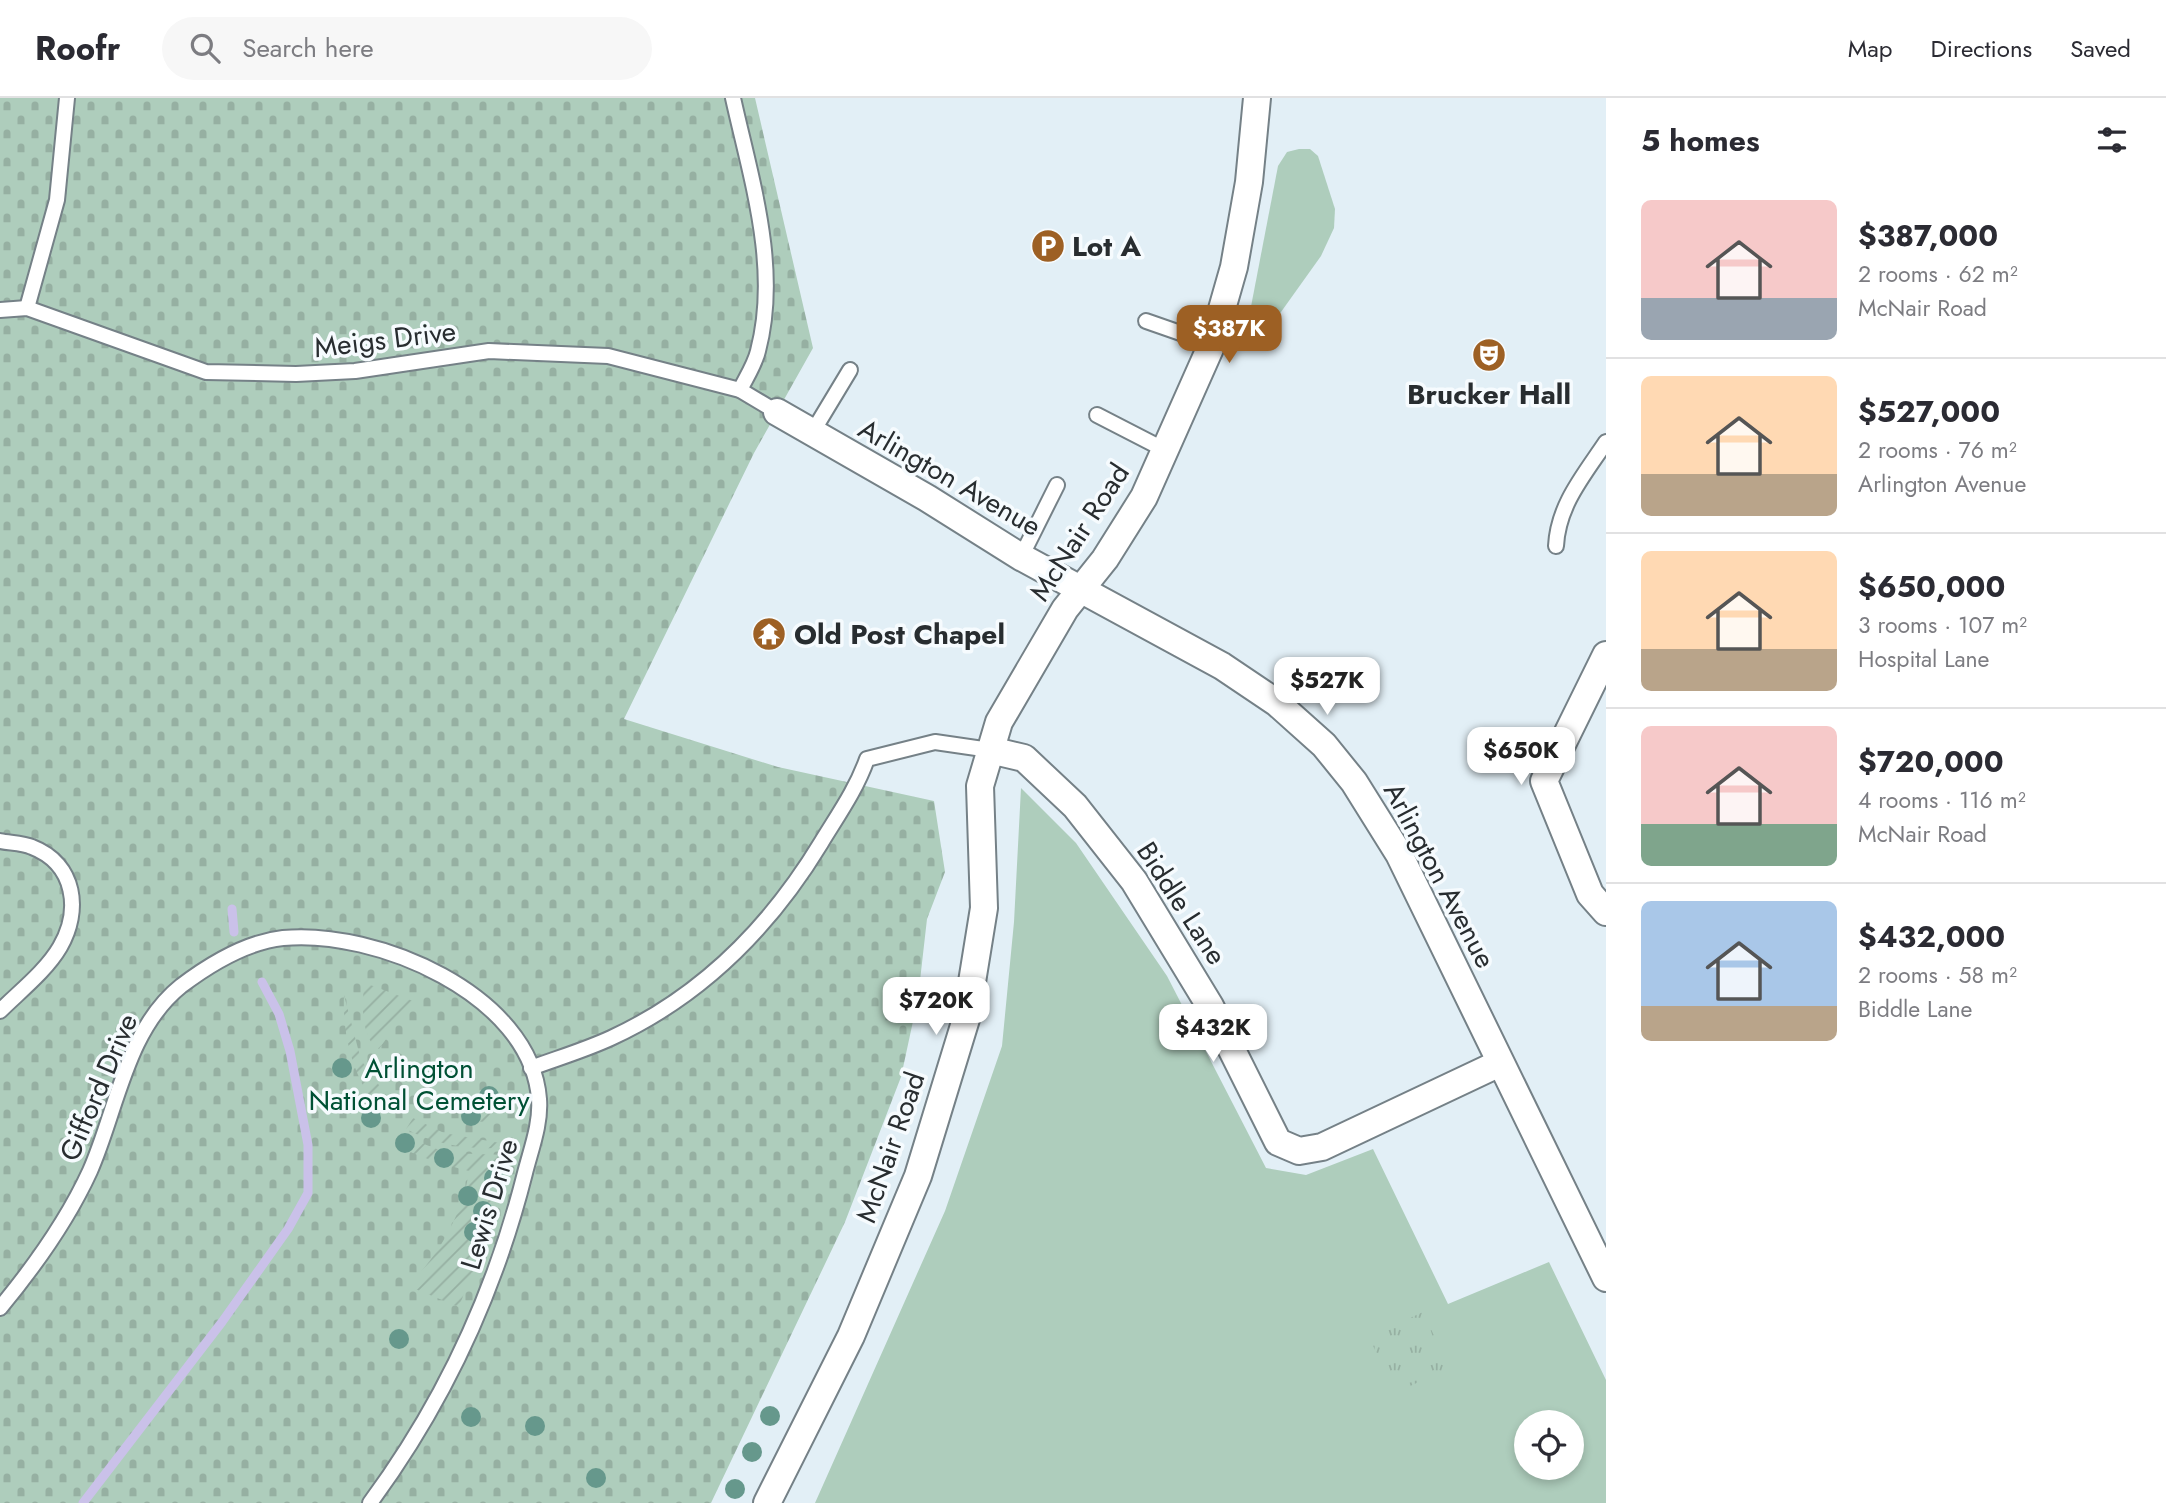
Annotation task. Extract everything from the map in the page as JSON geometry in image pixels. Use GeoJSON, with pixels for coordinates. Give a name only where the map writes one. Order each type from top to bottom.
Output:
{"type":"FeatureCollection","features":[{"type":"Feature","properties":{"kind":"street","name":"McNair Road"},"geometry":{"type":"LineString","coordinates":[[767,1503],[851,1336],[918,1176],[966,1019],[984,908],[979,793],[999,722],[1065,609],[1105,559],[1144,497],[1167,451],[1212,344],[1234,267],[1249,182],[1257,98]]}},
{"type":"Feature","properties":{"kind":"street","name":"Arlington Avenue"},"geometry":{"type":"LineString","coordinates":[[777,412],[927,498],[1021,557],[1222,666],[1277,703],[1324,745],[1367,799],[1399,854],[1606,1278]]}},
{"type":"Feature","properties":{"kind":"street"},"geometry":{"type":"LineString","coordinates":[[1606,655],[1544,781],[1590,894],[1606,912]]}},
{"type":"Feature","properties":{"kind":"street","name":"Biddle Lane"},"geometry":{"type":"LineString","coordinates":[[990,750],[1024,758],[1075,806],[1134,881],[1210,1006],[1278,1142],[1299,1150],[1322,1147],[1500,1063]]}},
{"type":"Feature","properties":{"kind":"lane"},"geometry":{"type":"LineString","coordinates":[[27,308],[57,200],[67,98]]}},
{"type":"Feature","properties":{"kind":"lane"},"geometry":{"type":"LineString","coordinates":[[733,98],[755,197],[764,253],[764,306],[758,353],[740,390]]}},
{"type":"Feature","properties":{"kind":"lane","name":"Meigs Drive"},"geometry":{"type":"LineString","coordinates":[[0,310],[27,308],[206,372],[296,374],[355,371],[489,351],[608,356],[740,390],[777,412]]}},
{"type":"Feature","properties":{"kind":"lane"},"geometry":{"type":"LineString","coordinates":[[1146,321],[1212,344]]}},
{"type":"Feature","properties":{"kind":"lane"},"geometry":{"type":"LineString","coordinates":[[812,433],[850,370]]}},
{"type":"Feature","properties":{"kind":"lane"},"geometry":{"type":"LineString","coordinates":[[1097,415],[1167,451]]}},
{"type":"Feature","properties":{"kind":"lane"},"geometry":{"type":"LineString","coordinates":[[1556,546],[1557,527],[1564,506],[1606,442]]}},
{"type":"Feature","properties":{"kind":"lane"},"geometry":{"type":"LineString","coordinates":[[1021,557],[1057,485]]}},
{"type":"Feature","properties":{"kind":"lane"},"geometry":{"type":"LineString","coordinates":[[531,1068],[590,1047],[649,1018],[685,995],[737,952],[794,887],[856,789],[867,759],[935,742],[990,750]]}},
{"type":"Feature","properties":{"kind":"lane"},"geometry":{"type":"LineString","coordinates":[[0,841],[33,846],[55,862],[67,876],[74,901],[72,921],[59,949],[0,1011]]}},
{"type":"Feature","properties":{"kind":"lane","name":"Gifford Drive"},"geometry":{"type":"LineString","coordinates":[[0,1308],[36,1261],[79,1193],[101,1145],[130,1061],[148,1025],[174,992],[208,968],[248,947],[273,940],[314,938],[351,942],[428,969],[449,979],[500,1019],[519,1042],[531,1068]]}},
{"type":"Feature","properties":{"kind":"lane","name":"Lewis Drive"},"geometry":{"type":"LineString","coordinates":[[370,1503],[421,1428],[467,1342],[494,1275],[537,1127],[539,1100],[531,1068]]}},
{"type":"Feature","properties":{"kind":"green space","name":"Arlington National Cemetery"},"geometry":{"type":"Polygon","coordinates":[[[0,98],[755,98],[813,348],[754,453],[624,719],[778,767],[934,801],[945,872],[927,919],[918,998],[901,1077],[845,1222],[711,1503],[0,1503],[0,98]]]}},
{"type":"Feature","properties":{"kind":"green space"},"geometry":{"type":"Polygon","coordinates":[[[1310,149],[1318,156],[1335,209],[1334,228],[1321,256],[1271,326],[1264,330],[1257,329],[1251,327],[1249,317],[1278,166],[1287,152],[1310,149]]]}},
{"type":"Feature","properties":{"kind":"green space"},"geometry":{"type":"Polygon","coordinates":[[[1021,788],[1076,843],[1167,976],[1266,1168],[1306,1175],[1373,1149],[1448,1304],[1549,1262],[1606,1380],[1606,1503],[815,1503],[945,1211],[1002,1046],[1014,922],[1021,788]]]}},
{"type":"Feature","properties":{"kind":"green space"},"geometry":{"type":"Polygon","coordinates":[[[365,983],[413,1001],[379,1049],[373,1045],[366,1029],[363,1009],[365,983]]]}},
{"type":"Feature","properties":{"kind":"green space"},"geometry":{"type":"Polygon","coordinates":[[[344,995],[361,1060],[391,1102],[383,1113],[364,1088],[352,1058],[345,1026],[344,995]]]}},
{"type":"Feature","properties":{"kind":"green space"},"geometry":{"type":"Polygon","coordinates":[[[491,1083],[498,1106],[496,1123],[462,1120],[491,1083]]]}},
{"type":"Feature","properties":{"kind":"green space"},"geometry":{"type":"Polygon","coordinates":[[[413,1118],[444,1133],[500,1143],[499,1148],[463,1147],[429,1139],[406,1129],[413,1118]]]}},
{"type":"Feature","properties":{"kind":"green space"},"geometry":{"type":"Polygon","coordinates":[[[401,1135],[447,1153],[508,1155],[486,1234],[459,1307],[408,1286],[448,1233],[461,1203],[469,1171],[412,1153],[394,1143],[401,1135]]]}},
{"type":"Feature","properties":{"kind":"green space"},"geometry":{"type":"Polygon","coordinates":[[[1423,1312],[1449,1368],[1395,1393],[1369,1337],[1423,1312]]]}},
{"type":"Feature","properties":{"kind":"waterway"},"geometry":{"type":"LineString","coordinates":[[232,909],[234,932]]}},
{"type":"Feature","properties":{"kind":"waterway"},"geometry":{"type":"LineString","coordinates":[[83,1503],[222,1322],[288,1229],[308,1193],[308,1145],[290,1051],[279,1014],[262,982]]}},
{"type":"Feature","properties":{"kind":"place","name":"Lot A"},"geometry":{"type":"Point","coordinates":[1048,246]}},
{"type":"Feature","properties":{"kind":"place","name":"Brucker Hall"},"geometry":{"type":"Point","coordinates":[1489,355]}},
{"type":"Feature","properties":{"kind":"place","name":"Old Post Chapel"},"geometry":{"type":"Point","coordinates":[769,634]}}]}
